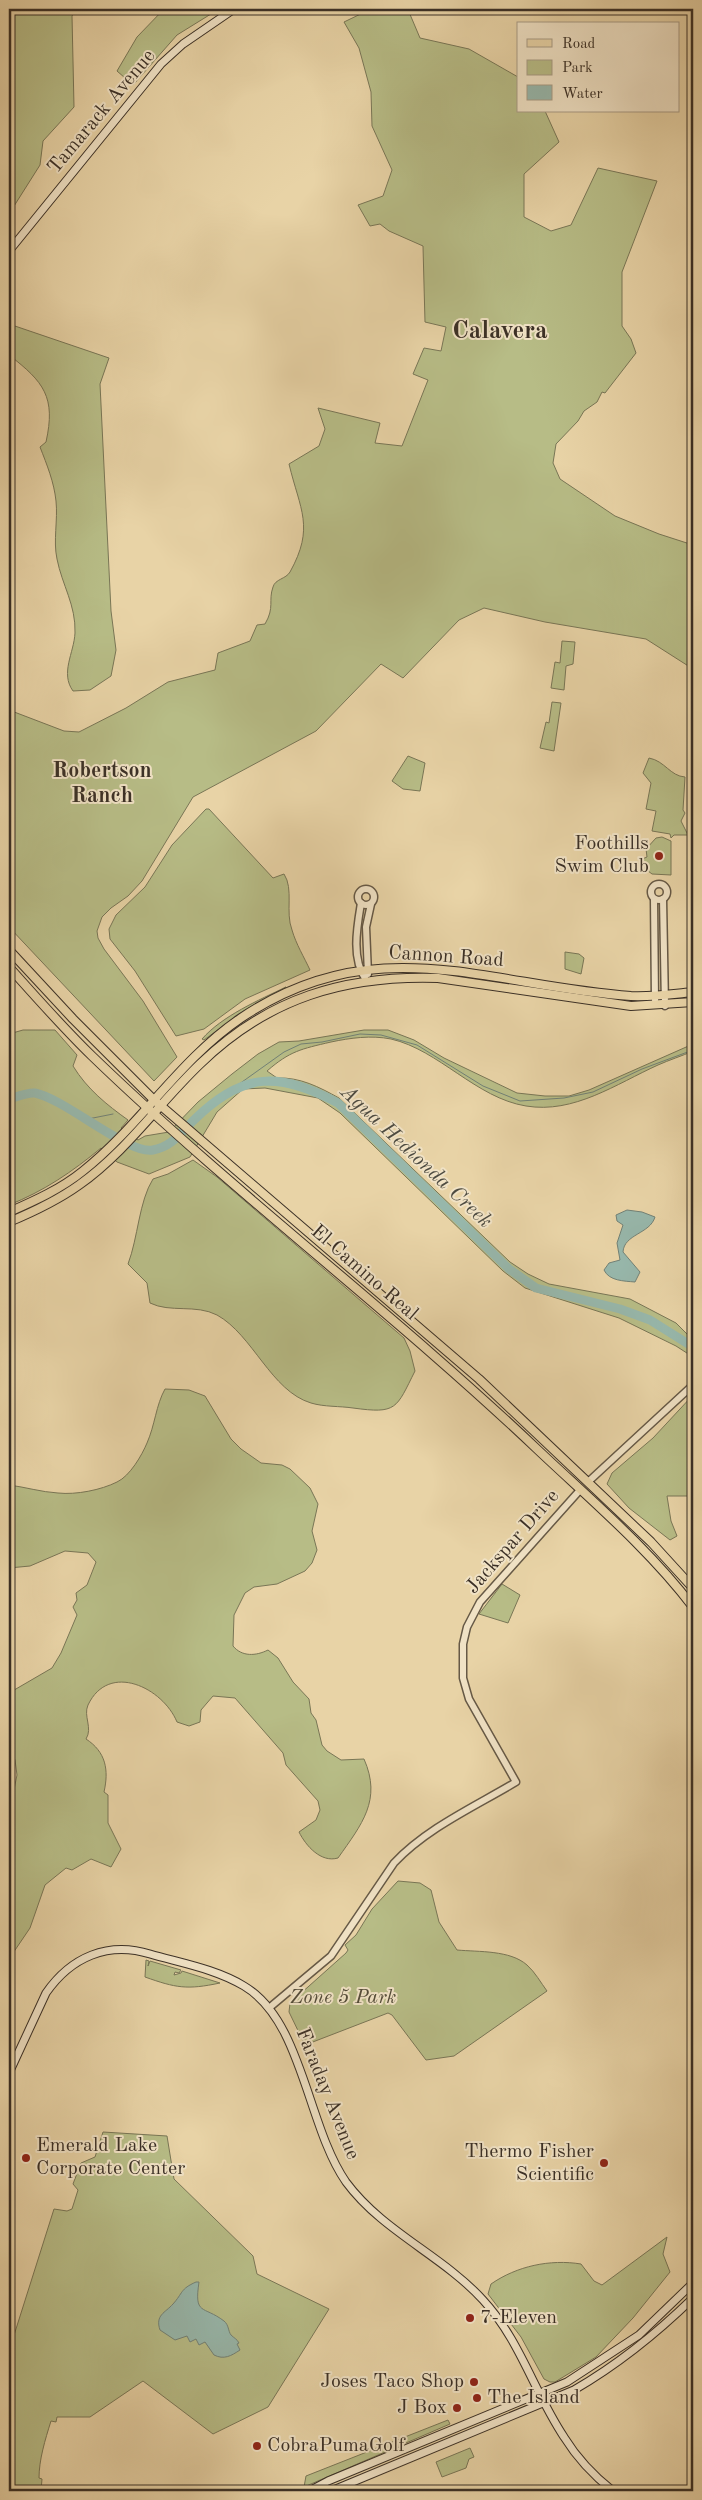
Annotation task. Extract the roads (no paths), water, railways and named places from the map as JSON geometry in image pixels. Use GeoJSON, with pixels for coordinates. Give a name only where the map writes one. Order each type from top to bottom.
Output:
{"type":"FeatureCollection","features":[{"type":"Feature","properties":{"kind":"main road","name":"Tamarack Avenue"},"geometry":{"type":"LineString","coordinates":[[9,251],[161,64],[183,44],[234,9]]}},
{"type":"Feature","properties":{"kind":"main road","name":"El Camino Real"},"geometry":{"type":"LineString","coordinates":[[9,950],[72,1019],[153,1099],[479,1379],[651,1542],[693,1588]]}},
{"type":"Feature","properties":{"kind":"main road","name":"El Camino Real"},"geometry":{"type":"LineString","coordinates":[[9,967],[78,1042],[154,1114],[471,1388],[580,1490],[675,1583],[693,1608]]}},
{"type":"Feature","properties":{"kind":"main road","name":"Cannon Road"},"geometry":{"type":"LineString","coordinates":[[9,1222],[43,1207],[78,1186],[108,1154],[146,1106],[206,1043],[252,1011],[309,984],[360,970],[390,967],[439,968],[632,996],[693,992]]}},
{"type":"Feature","properties":{"kind":"main road","name":"Cannon Road"},"geometry":{"type":"LineString","coordinates":[[9,1212],[39,1199],[73,1179],[132,1136],[162,1106],[199,1064],[245,1026],[289,1002],[318,991],[366,980],[438,978],[631,1006],[665,1006],[693,1002]]}},
{"type":"Feature","properties":{"kind":"main road","name":"Faraday Avenue"},"geometry":{"type":"LineString","coordinates":[[9,2073],[46,1993],[53,1982],[74,1962],[102,1951],[134,1950],[216,1973],[251,1990],[269,2008],[286,2034],[324,2138],[345,2180],[361,2201],[383,2221],[442,2265],[483,2300],[508,2334],[565,2439],[583,2462],[613,2491]]}},
{"type":"Feature","properties":{"kind":"main road"},"geometry":{"type":"LineString","coordinates":[[309,2491],[328,2481],[568,2382],[618,2350],[645,2329],[693,2283]]}},
{"type":"Feature","properties":{"kind":"main road"},"geometry":{"type":"LineString","coordinates":[[331,2491],[574,2390],[604,2373],[645,2343],[693,2298]]}},
{"type":"Feature","properties":{"kind":"street"},"geometry":{"type":"LineString","coordinates":[[655,1006],[654,899],[651,889],[660,884],[667,892],[663,899],[665,1006]]}},
{"type":"Feature","properties":{"kind":"street"},"geometry":{"type":"LineString","coordinates":[[368,889],[374,896],[366,927],[369,969],[366,980],[360,970],[357,945],[361,903],[359,893],[368,889]]}},
{"type":"Feature","properties":{"kind":"street"},"geometry":{"type":"LineString","coordinates":[[654,899],[663,899]]}},
{"type":"Feature","properties":{"kind":"street"},"geometry":{"type":"LineString","coordinates":[[361,903],[371,904]]}},
{"type":"Feature","properties":{"kind":"street"},"geometry":{"type":"LineString","coordinates":[[588,1482],[693,1385]]}},
{"type":"Feature","properties":{"kind":"street","name":"Jackspar Drive"},"geometry":{"type":"LineString","coordinates":[[269,2008],[331,1956],[394,1864],[423,1836],[516,1782],[469,1699],[464,1678],[463,1644],[467,1627],[480,1602],[580,1490]]}},
{"type":"Feature","properties":{"kind":"water"},"geometry":{"type":"Polygon","coordinates":[[[627,1210],[642,1212],[655,1217],[648,1227],[632,1237],[624,1246],[623,1252],[640,1272],[635,1282],[613,1278],[606,1274],[604,1270],[609,1263],[620,1260],[617,1243],[623,1225],[617,1221],[616,1215],[627,1210]]]}},
{"type":"Feature","properties":{"kind":"water"},"geometry":{"type":"Polygon","coordinates":[[[199,2282],[199,2305],[224,2321],[231,2335],[239,2343],[237,2344],[240,2350],[234,2354],[227,2357],[214,2355],[205,2342],[199,2345],[196,2339],[190,2342],[187,2336],[175,2340],[160,2330],[159,2321],[162,2315],[184,2289],[199,2282]]]}},
{"type":"Feature","properties":{"kind":"waterway"},"geometry":{"type":"LineString","coordinates":[[235,1087],[284,1052],[301,1044],[322,1042],[360,1034],[381,1035],[417,1045],[483,1086],[520,1101],[564,1098],[593,1092],[642,1069],[693,1050]]}},
{"type":"Feature","properties":{"kind":"waterway","name":"Agua Hedionda Creek"},"geometry":{"type":"LineString","coordinates":[[9,1099],[32,1093],[48,1097],[113,1136],[142,1149],[153,1150],[171,1142],[213,1103],[230,1092],[246,1085],[263,1081],[298,1086],[338,1103],[509,1269],[536,1288],[620,1309],[650,1320],[693,1347]]}},
{"type":"Feature","properties":{"kind":"waterway"},"geometry":{"type":"LineString","coordinates":[[88,1119],[113,1114]]}},
{"type":"Feature","properties":{"kind":"place","name":"Foothills Swim Club"},"geometry":{"type":"Point","coordinates":[659,856]}},
{"type":"Feature","properties":{"kind":"place","name":"Emerald Lake Corporate Center"},"geometry":{"type":"Point","coordinates":[26,2158]}},
{"type":"Feature","properties":{"kind":"place","name":"Thermo Fisher Scientific"},"geometry":{"type":"Point","coordinates":[604,2163]}},
{"type":"Feature","properties":{"kind":"place","name":"7-Eleven"},"geometry":{"type":"Point","coordinates":[470,2318]}},
{"type":"Feature","properties":{"kind":"place","name":"Joses Taco Shop"},"geometry":{"type":"Point","coordinates":[474,2382]}},
{"type":"Feature","properties":{"kind":"place","name":"The Island"},"geometry":{"type":"Point","coordinates":[477,2398]}},
{"type":"Feature","properties":{"kind":"place","name":"J Box"},"geometry":{"type":"Point","coordinates":[457,2408]}},
{"type":"Feature","properties":{"kind":"place","name":"CobraPumaGolf"},"geometry":{"type":"Point","coordinates":[257,2446]}},
{"type":"Feature","properties":{"kind":"district","name":"Calavera"},"geometry":{"type":"Point","coordinates":[500,331]}},
{"type":"Feature","properties":{"kind":"district","name":"Robertson Ranch"},"geometry":{"type":"Point","coordinates":[102,784]}},
{"type":"Feature","properties":{"kind":"park label","name":"Zone 5 Park"},"geometry":{"type":"Point","coordinates":[343,1998]}}]}
